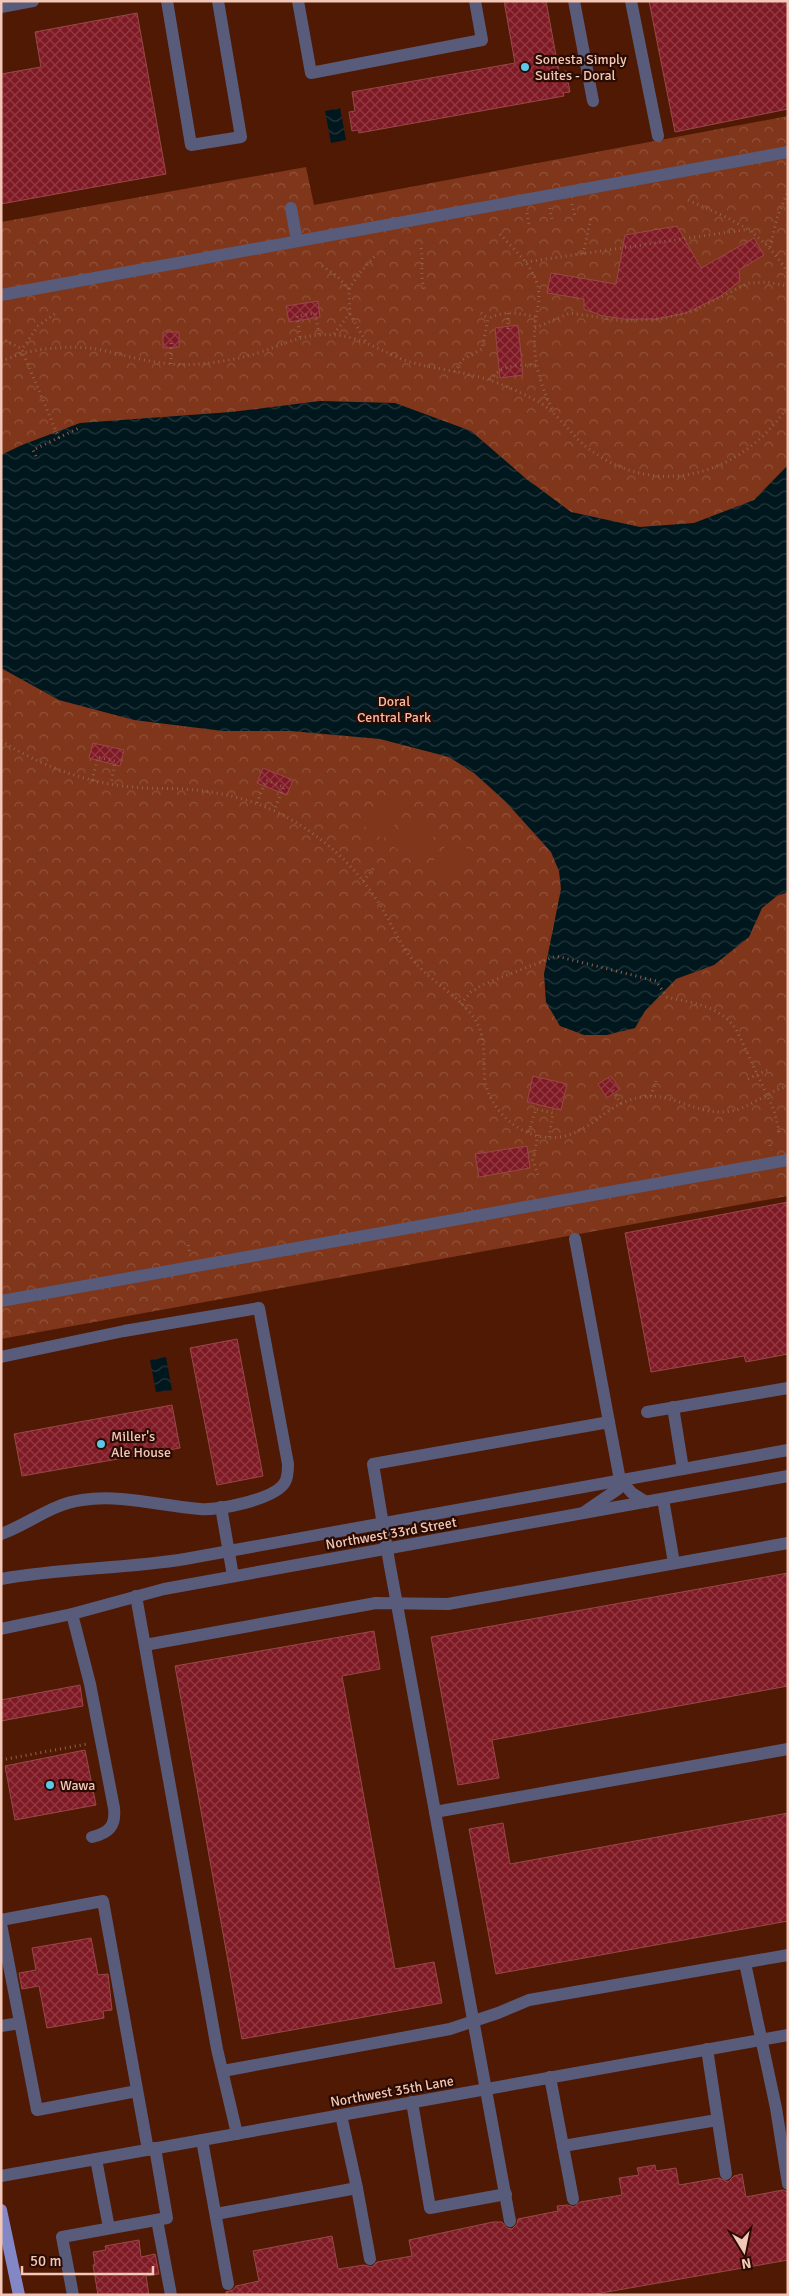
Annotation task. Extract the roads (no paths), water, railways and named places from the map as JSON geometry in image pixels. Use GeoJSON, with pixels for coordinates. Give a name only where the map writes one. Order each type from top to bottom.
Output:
{"type":"FeatureCollection","features":[{"type":"Feature","properties":{"kind":"main road"},"geometry":{"type":"LineString","coordinates":[[1,2210],[18,2295]]}},
{"type":"Feature","properties":{"kind":"street"},"geometry":{"type":"LineString","coordinates":[[1,7],[33,1]]}},
{"type":"Feature","properties":{"kind":"street"},"geometry":{"type":"LineString","coordinates":[[167,1],[191,145],[241,137],[218,1]]}},
{"type":"Feature","properties":{"kind":"street"},"geometry":{"type":"LineString","coordinates":[[298,1],[311,73],[482,40],[475,1]]}},
{"type":"Feature","properties":{"kind":"street"},"geometry":{"type":"LineString","coordinates":[[574,1],[593,100]]}},
{"type":"Feature","properties":{"kind":"street"},"geometry":{"type":"LineString","coordinates":[[631,1],[658,136]]}},
{"type":"Feature","properties":{"kind":"street"},"geometry":{"type":"LineString","coordinates":[[1,295],[788,152]]}},
{"type":"Feature","properties":{"kind":"street"},"geometry":{"type":"LineString","coordinates":[[291,208],[297,241]]}},
{"type":"Feature","properties":{"kind":"street"},"geometry":{"type":"LineString","coordinates":[[1,1301],[788,1160]]}},
{"type":"Feature","properties":{"kind":"street"},"geometry":{"type":"LineString","coordinates":[[575,1239],[620,1480],[615,1493],[583,1513]]}},
{"type":"Feature","properties":{"kind":"street"},"geometry":{"type":"LineString","coordinates":[[1,1356],[124,1331],[259,1308],[287,1456],[287,1478],[282,1486],[260,1499],[202,1510],[108,1498],[80,1500],[48,1509],[1,1534]]}},
{"type":"Feature","properties":{"kind":"street"},"geometry":{"type":"LineString","coordinates":[[648,1412],[788,1388]]}},
{"type":"Feature","properties":{"kind":"street"},"geometry":{"type":"LineString","coordinates":[[673,1407],[683,1469]]}},
{"type":"Feature","properties":{"kind":"street"},"geometry":{"type":"LineString","coordinates":[[510,2220],[373,1464],[609,1422]]}},
{"type":"Feature","properties":{"kind":"street","name":"Northwest 33rd Street"},"geometry":{"type":"LineString","coordinates":[[1,1579],[56,1571],[143,1566],[788,1450]]}},
{"type":"Feature","properties":{"kind":"street","name":"Northwest 33rd Street"},"geometry":{"type":"LineString","coordinates":[[1,1629],[72,1614],[136,1596],[233,1576],[788,1476]]}},
{"type":"Feature","properties":{"kind":"street"},"geometry":{"type":"LineString","coordinates":[[620,1480],[632,1493],[646,1502]]}},
{"type":"Feature","properties":{"kind":"street"},"geometry":{"type":"LineString","coordinates":[[663,1499],[674,1564]]}},
{"type":"Feature","properties":{"kind":"street"},"geometry":{"type":"LineString","coordinates":[[221,1506],[233,1576]]}},
{"type":"Feature","properties":{"kind":"street"},"geometry":{"type":"LineString","coordinates":[[145,1645],[376,1603],[448,1604],[788,1543]]}},
{"type":"Feature","properties":{"kind":"street"},"geometry":{"type":"LineString","coordinates":[[136,1596],[216,2049],[223,2071],[237,2134]]}},
{"type":"Feature","properties":{"kind":"street"},"geometry":{"type":"LineString","coordinates":[[72,1614],[103,1742],[115,1816],[111,1829],[92,1837]]}},
{"type":"Feature","properties":{"kind":"street"},"geometry":{"type":"LineString","coordinates":[[436,1812],[788,1749]]}},
{"type":"Feature","properties":{"kind":"street"},"geometry":{"type":"LineString","coordinates":[[1,1920],[103,1901],[137,2091],[167,2218],[62,2237],[74,2295]]}},
{"type":"Feature","properties":{"kind":"street"},"geometry":{"type":"LineString","coordinates":[[1,1924],[37,2110],[137,2091]]}},
{"type":"Feature","properties":{"kind":"street"},"geometry":{"type":"LineString","coordinates":[[223,2071],[450,2029],[529,2000],[788,1955]]}},
{"type":"Feature","properties":{"kind":"street"},"geometry":{"type":"LineString","coordinates":[[745,1962],[760,2039],[782,2107],[788,2184]]}},
{"type":"Feature","properties":{"kind":"street"},"geometry":{"type":"LineString","coordinates":[[1,2026],[20,2023]]}},
{"type":"Feature","properties":{"kind":"street","name":"Northwest 35th Lane"},"geometry":{"type":"LineString","coordinates":[[1,2176],[788,2034]]}},
{"type":"Feature","properties":{"kind":"street"},"geometry":{"type":"LineString","coordinates":[[706,2049],[726,2174]]}},
{"type":"Feature","properties":{"kind":"street"},"geometry":{"type":"LineString","coordinates":[[550,2077],[573,2200]]}},
{"type":"Feature","properties":{"kind":"street"},"geometry":{"type":"LineString","coordinates":[[412,2102],[430,2208],[506,2194]]}},
{"type":"Feature","properties":{"kind":"street"},"geometry":{"type":"LineString","coordinates":[[341,2115],[370,2259]]}},
{"type":"Feature","properties":{"kind":"street"},"geometry":{"type":"LineString","coordinates":[[563,2146],[717,2120]]}},
{"type":"Feature","properties":{"kind":"street"},"geometry":{"type":"LineString","coordinates":[[202,2140],[228,2284]]}},
{"type":"Feature","properties":{"kind":"street"},"geometry":{"type":"LineString","coordinates":[[96,2159],[109,2228]]}},
{"type":"Feature","properties":{"kind":"street"},"geometry":{"type":"LineString","coordinates":[[216,2214],[357,2188]]}},
{"type":"Feature","properties":{"kind":"street"},"geometry":{"type":"LineString","coordinates":[[157,2220],[171,2295]]}},
{"type":"Feature","properties":{"kind":"water"},"geometry":{"type":"Polygon","coordinates":[[[340,108],[346,140],[331,143],[325,111],[340,108]]]}},
{"type":"Feature","properties":{"kind":"water"},"geometry":{"type":"Polygon","coordinates":[[[320,401],[395,403],[471,431],[524,477],[571,512],[640,527],[694,523],[754,500],[788,465],[788,892],[777,896],[762,908],[749,937],[714,965],[676,979],[645,1011],[635,1028],[607,1035],[584,1035],[560,1026],[546,1002],[544,974],[561,889],[559,871],[551,852],[505,801],[474,773],[449,757],[380,739],[291,731],[223,731],[134,720],[59,700],[1,668],[1,455],[80,423],[231,412],[320,401]]]}},
{"type":"Feature","properties":{"kind":"water"},"geometry":{"type":"Polygon","coordinates":[[[166,1357],[172,1390],[156,1392],[150,1360],[166,1357]]]}},
{"type":"Feature","properties":{"kind":"place","name":"Sonesta Simply Suites - Doral"},"geometry":{"type":"Point","coordinates":[525,67]}},
{"type":"Feature","properties":{"kind":"place","name":"Miller's Ale House"},"geometry":{"type":"Point","coordinates":[101,1444]}},
{"type":"Feature","properties":{"kind":"place","name":"Wawa"},"geometry":{"type":"Point","coordinates":[50,1785]}},
{"type":"Feature","properties":{"kind":"park label","name":"Doral Central Park"},"geometry":{"type":"Point","coordinates":[394,710]}}]}
